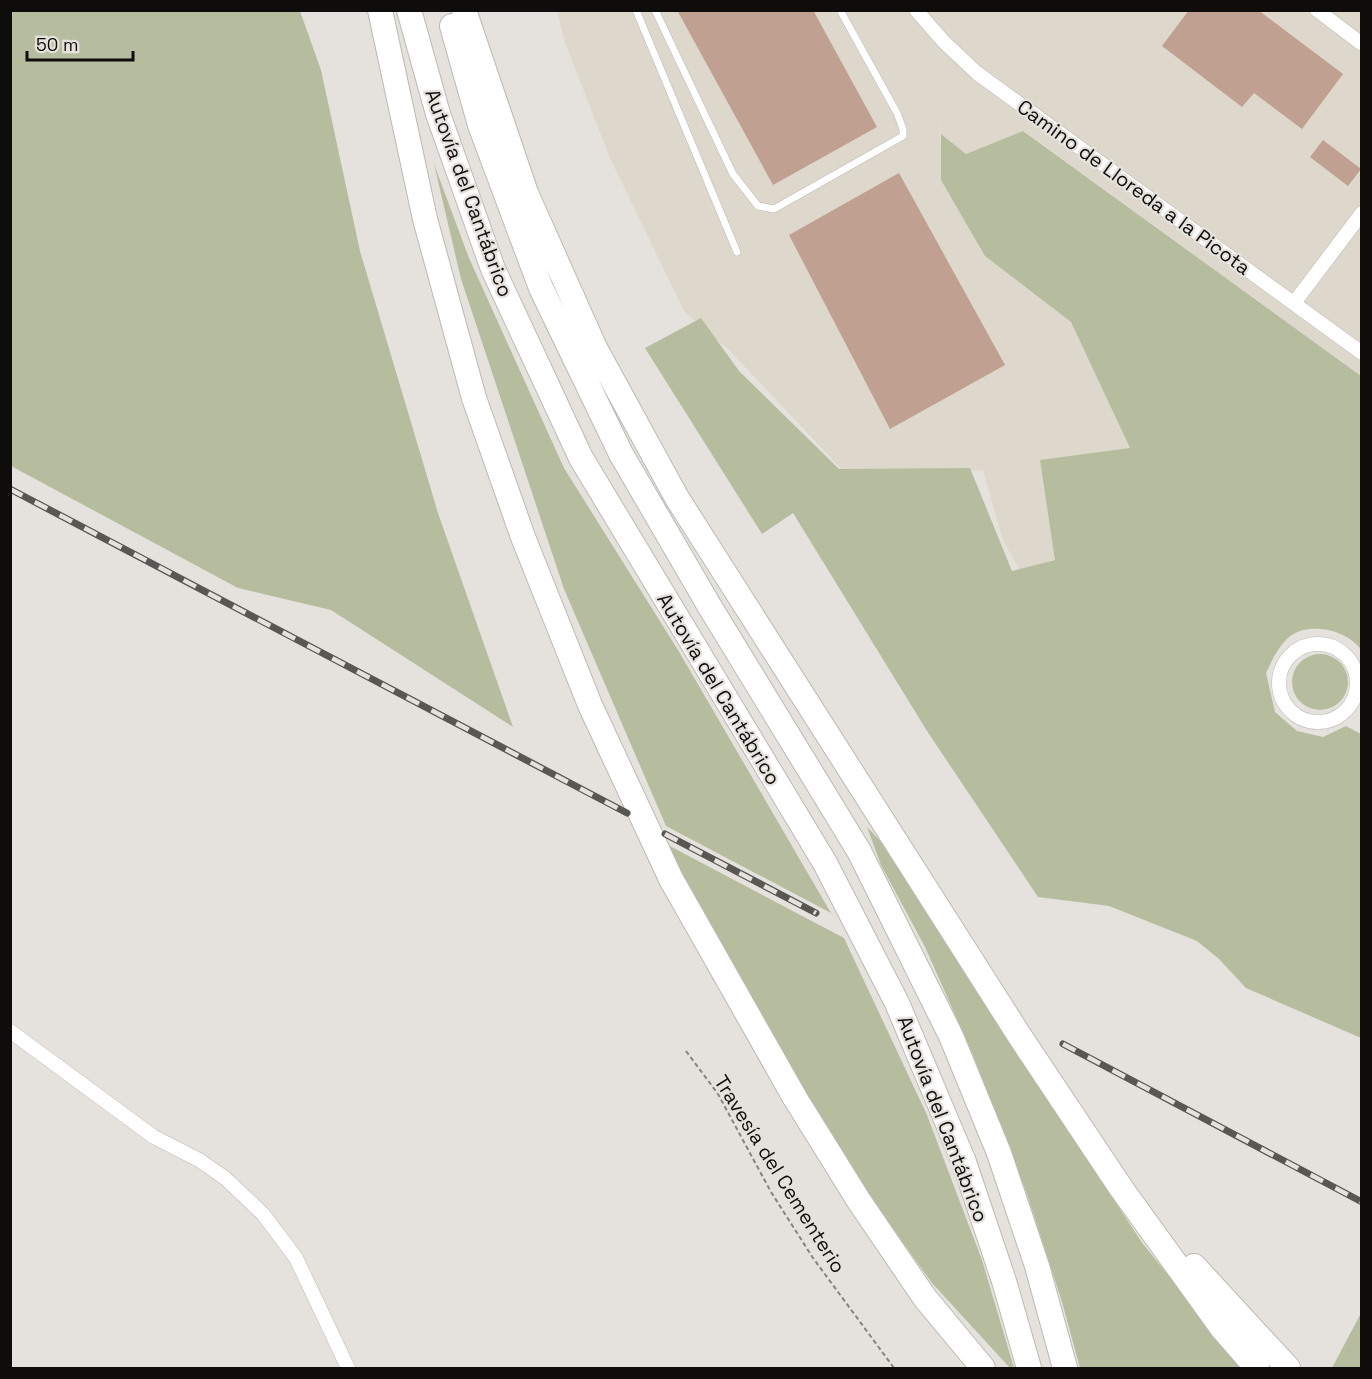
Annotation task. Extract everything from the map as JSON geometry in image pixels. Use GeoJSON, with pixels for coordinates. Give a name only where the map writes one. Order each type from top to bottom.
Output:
{"type":"FeatureCollection","features":[{"type":"Feature","properties":{"kind":"highway"},"geometry":{"type":"LineString","coordinates":[[380,10],[425,219],[474,398],[523,537],[590,705],[671,879],[795,1098],[859,1201],[925,1298],[983,1368]]}},
{"type":"Feature","properties":{"kind":"highway","name":"Autovía del Cantábrico"},"geometry":{"type":"LineString","coordinates":[[409,10],[438,114],[493,269],[581,458],[825,864],[897,1003],[964,1162],[1004,1281],[1029,1368]]}},
{"type":"Feature","properties":{"kind":"highway","name":"Autovía del Cantábrico"},"geometry":{"type":"LineString","coordinates":[[447,10],[480,125],[542,288],[621,454],[710,607],[859,851],[951,1036],[999,1153],[1037,1266],[1065,1368]]}},
{"type":"Feature","properties":{"kind":"highway"},"geometry":{"type":"LineString","coordinates":[[464,10],[526,193],[596,348],[677,498],[1019,1035],[1121,1188],[1222,1328],[1257,1368]]}},
{"type":"Feature","properties":{"kind":"highway"},"geometry":{"type":"LineString","coordinates":[[1121,1188],[1288,1368]]}},
{"type":"Feature","properties":{"kind":"street","name":"Camino de Lloreda a la Picota"},"geometry":{"type":"LineString","coordinates":[[916,10],[944,42],[977,73],[1362,353]]}},
{"type":"Feature","properties":{"kind":"street"},"geometry":{"type":"LineString","coordinates":[[1317,10],[1362,44]]}},
{"type":"Feature","properties":{"kind":"street"},"geometry":{"type":"LineString","coordinates":[[1294,303],[1362,213]]}},
{"type":"Feature","properties":{"kind":"street"},"geometry":{"type":"LineString","coordinates":[[1317,644],[1329,645],[1341,651],[1353,665],[1358,683],[1356,710],[1328,721],[1315,722],[1297,715],[1283,700],[1280,687],[1280,674],[1294,652],[1305,646],[1317,644]]}},
{"type":"Feature","properties":{"kind":"street"},"geometry":{"type":"LineString","coordinates":[[10,1031],[154,1137],[199,1160],[225,1178],[263,1214],[287,1243],[296,1258],[348,1368]]}},
{"type":"Feature","properties":{"kind":"lane"},"geometry":{"type":"LineString","coordinates":[[636,10],[737,252]]}},
{"type":"Feature","properties":{"kind":"lane"},"geometry":{"type":"LineString","coordinates":[[655,10],[733,174],[758,206],[774,209],[903,136],[897,113],[840,10]]}},
{"type":"Feature","properties":{"kind":"path","name":"Travesía del Cementerio"},"geometry":{"type":"LineString","coordinates":[[686,1051],[718,1094],[771,1192],[813,1258],[894,1368]]}},
{"type":"Feature","properties":{"kind":"shaded area"},"geometry":{"type":"Polygon","coordinates":[[[557,11],[1361,11],[1361,376],[1024,131],[966,154],[941,134],[938,111],[942,180],[1083,322],[1136,448],[1064,555],[1021,573],[1002,538],[983,470],[848,476],[730,351],[684,311],[610,158],[564,40],[557,11]]]}},
{"type":"Feature","properties":{"kind":"green space"},"geometry":{"type":"Polygon","coordinates":[[[10,11],[300,11],[321,70],[360,251],[438,513],[513,727],[331,610],[238,588],[11,466],[10,11]]]}},
{"type":"Feature","properties":{"kind":"green space"},"geometry":{"type":"Polygon","coordinates":[[[1023,131],[1361,376],[1361,650],[1347,637],[1338,633],[1307,629],[1297,632],[1285,641],[1266,673],[1275,712],[1297,731],[1323,737],[1346,726],[1361,734],[1361,1038],[1246,988],[1219,959],[1197,941],[1109,906],[1038,897],[927,731],[793,513],[762,534],[645,348],[701,318],[739,371],[839,469],[970,468],[1012,571],[1055,560],[1040,460],[1130,448],[1071,322],[985,256],[941,180],[941,134],[966,154],[1023,131]]]}},
{"type":"Feature","properties":{"kind":"green space"},"geometry":{"type":"Polygon","coordinates":[[[434,164],[469,258],[564,468],[678,650],[831,913],[666,826],[564,589],[461,279],[434,164]]]}},
{"type":"Feature","properties":{"kind":"green space"},"geometry":{"type":"Polygon","coordinates":[[[1314,654],[1326,654],[1336,658],[1344,666],[1348,682],[1344,698],[1336,706],[1326,710],[1314,710],[1304,706],[1296,698],[1292,688],[1292,676],[1296,666],[1304,658],[1314,654]]]}},
{"type":"Feature","properties":{"kind":"green space"},"geometry":{"type":"Polygon","coordinates":[[[867,827],[895,856],[1044,1094],[1143,1244],[1243,1368],[1080,1368],[1062,1302],[1027,1194],[973,1055],[925,947],[881,865],[867,827]]]}},
{"type":"Feature","properties":{"kind":"green space"},"geometry":{"type":"Polygon","coordinates":[[[666,844],[844,938],[927,1115],[982,1260],[1014,1368],[1010,1368],[932,1283],[850,1169],[749,998],[666,844]]]}},
{"type":"Feature","properties":{"kind":"green space"},"geometry":{"type":"Polygon","coordinates":[[[1361,1313],[1361,1368],[1332,1368],[1361,1313]]]}},
{"type":"Feature","properties":{"kind":"building"},"geometry":{"type":"Polygon","coordinates":[[[677,10],[813,10],[877,127],[773,185],[677,10]]]}},
{"type":"Feature","properties":{"kind":"building"},"geometry":{"type":"Polygon","coordinates":[[[1189,10],[1258,10],[1343,74],[1302,129],[1254,93],[1242,107],[1162,46],[1189,10]]]}},
{"type":"Feature","properties":{"kind":"building"},"geometry":{"type":"Polygon","coordinates":[[[1323,140],[1361,169],[1348,186],[1310,157],[1323,140]]]}},
{"type":"Feature","properties":{"kind":"building"},"geometry":{"type":"Polygon","coordinates":[[[899,173],[1005,365],[890,429],[789,235],[899,173]]]}},
{"type":"Feature","properties":{"kind":"railway"},"geometry":{"type":"LineString","coordinates":[[10,489],[627,813]]}},
{"type":"Feature","properties":{"kind":"railway"},"geometry":{"type":"LineString","coordinates":[[665,834],[816,913]]}},
{"type":"Feature","properties":{"kind":"railway"},"geometry":{"type":"LineString","coordinates":[[1063,1044],[1362,1202]]}}]}
